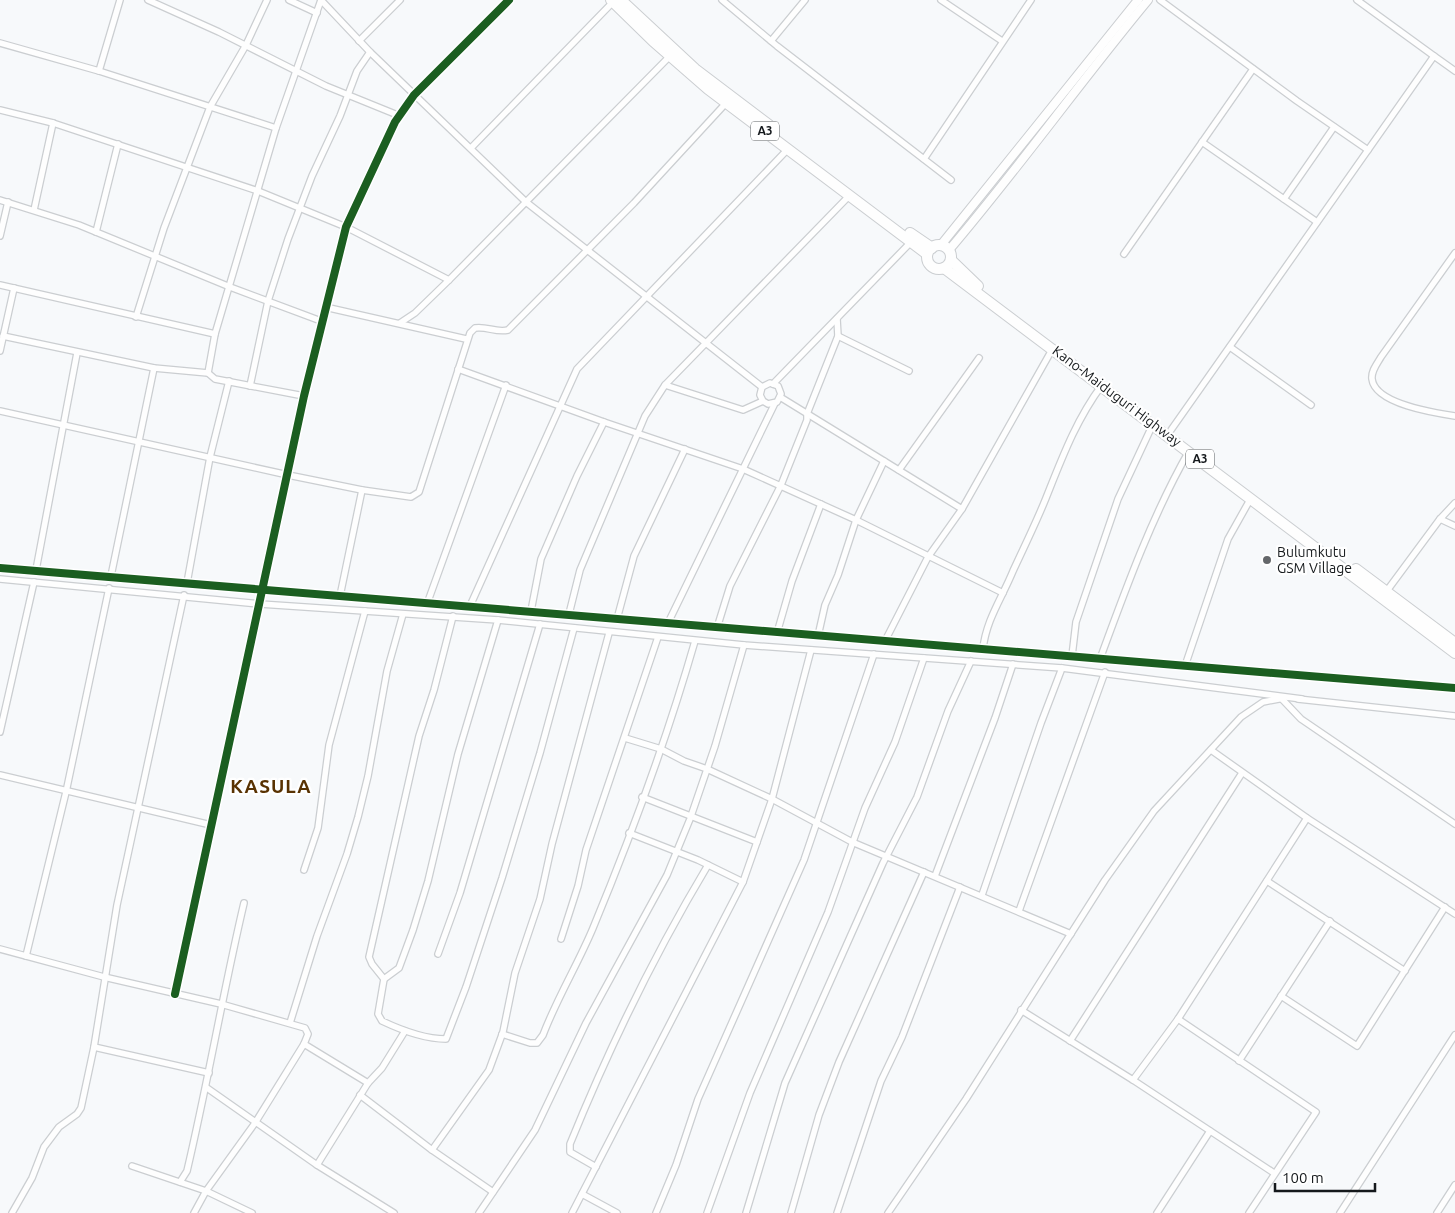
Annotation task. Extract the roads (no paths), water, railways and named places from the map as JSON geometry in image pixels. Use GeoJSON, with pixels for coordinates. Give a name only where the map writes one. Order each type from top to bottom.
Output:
{"type":"FeatureCollection","features":[{"type":"Feature","properties":{"kind":"highway","name":"Kano-Maiduguri Highway"},"geometry":{"type":"LineString","coordinates":[[615,1],[709,80],[904,229],[941,254],[1053,348],[1084,368],[1102,385],[1455,653]]}},
{"type":"Feature","properties":{"kind":"highway","name":"Kano-Maiduguri Highway"},"geometry":{"type":"LineString","coordinates":[[615,1],[670,56],[788,149],[911,242],[941,254],[1084,368],[1171,430],[1455,643]]}},
{"type":"Feature","properties":{"kind":"street"},"geometry":{"type":"LineString","coordinates":[[99,71],[120,0]]}},
{"type":"Feature","properties":{"kind":"street"},"geometry":{"type":"LineString","coordinates":[[148,0],[246,46],[296,72],[400,116]]}},
{"type":"Feature","properties":{"kind":"street"},"geometry":{"type":"LineString","coordinates":[[136,317],[155,255],[210,107],[246,46],[267,0]]}},
{"type":"Feature","properties":{"kind":"street"},"geometry":{"type":"LineString","coordinates":[[289,0],[317,13]]}},
{"type":"Feature","properties":{"kind":"street"},"geometry":{"type":"LineString","coordinates":[[208,373],[215,334],[276,128],[321,0]]}},
{"type":"Feature","properties":{"kind":"street"},"geometry":{"type":"LineString","coordinates":[[321,0],[370,52],[526,202],[646,298],[762,387]]}},
{"type":"Feature","properties":{"kind":"street"},"geometry":{"type":"LineString","coordinates":[[359,41],[400,0]]}},
{"type":"Feature","properties":{"kind":"street"},"geometry":{"type":"LineString","coordinates":[[175,994],[304,396],[321,321],[346,227],[375,164],[400,116],[414,95],[508,0]]}},
{"type":"Feature","properties":{"kind":"street"},"geometry":{"type":"LineString","coordinates":[[722,0],[771,41],[951,180]]}},
{"type":"Feature","properties":{"kind":"street"},"geometry":{"type":"LineString","coordinates":[[771,41],[806,0]]}},
{"type":"Feature","properties":{"kind":"street"},"geometry":{"type":"LineString","coordinates":[[940,0],[1002,41]]}},
{"type":"Feature","properties":{"kind":"street"},"geometry":{"type":"LineString","coordinates":[[924,159],[1031,0]]}},
{"type":"Feature","properties":{"kind":"street"},"geometry":{"type":"LineString","coordinates":[[941,254],[1138,0]]}},
{"type":"Feature","properties":{"kind":"street"},"geometry":{"type":"LineString","coordinates":[[941,254],[1038,140],[1096,62],[1148,0]]}},
{"type":"Feature","properties":{"kind":"street"},"geometry":{"type":"LineString","coordinates":[[1160,0],[1253,69],[1368,150]]}},
{"type":"Feature","properties":{"kind":"street"},"geometry":{"type":"LineString","coordinates":[[1357,0],[1455,70]]}},
{"type":"Feature","properties":{"kind":"street"},"geometry":{"type":"LineString","coordinates":[[471,148],[615,1]]}},
{"type":"Feature","properties":{"kind":"street"},"geometry":{"type":"LineString","coordinates":[[0,43],[99,71],[276,128]]}},
{"type":"Feature","properties":{"kind":"street"},"geometry":{"type":"LineString","coordinates":[[250,386],[268,301],[299,207],[357,71],[370,52]]}},
{"type":"Feature","properties":{"kind":"street"},"geometry":{"type":"LineString","coordinates":[[400,323],[415,313],[449,280],[670,56]]}},
{"type":"Feature","properties":{"kind":"street"},"geometry":{"type":"LineString","coordinates":[[1171,430],[1434,56]]}},
{"type":"Feature","properties":{"kind":"street"},"geometry":{"type":"LineString","coordinates":[[1124,254],[1253,69]]}},
{"type":"Feature","properties":{"kind":"street"},"geometry":{"type":"LineString","coordinates":[[0,411],[288,475],[411,498],[419,492],[466,340],[475,328],[482,327],[499,332],[508,330],[641,196],[727,102]]}},
{"type":"Feature","properties":{"kind":"street"},"geometry":{"type":"LineString","coordinates":[[0,110],[53,123],[258,191],[346,227],[449,280]]}},
{"type":"Feature","properties":{"kind":"street"},"geometry":{"type":"LineString","coordinates":[[34,210],[53,123]]}},
{"type":"Feature","properties":{"kind":"street"},"geometry":{"type":"LineString","coordinates":[[1284,199],[1334,127]]}},
{"type":"Feature","properties":{"kind":"street"},"geometry":{"type":"LineString","coordinates":[[1202,142],[1318,222]]}},
{"type":"Feature","properties":{"kind":"street"},"geometry":{"type":"LineString","coordinates":[[96,232],[118,144]]}},
{"type":"Feature","properties":{"kind":"street"},"geometry":{"type":"LineString","coordinates":[[470,606],[577,369],[788,149]]}},
{"type":"Feature","properties":{"kind":"street"},"geometry":{"type":"LineString","coordinates":[[569,614],[580,570],[645,416],[665,386],[850,195]]}},
{"type":"Feature","properties":{"kind":"street"},"geometry":{"type":"LineString","coordinates":[[0,200],[96,232],[230,287],[321,321]]}},
{"type":"Feature","properties":{"kind":"street"},"geometry":{"type":"LineString","coordinates":[[0,236],[8,202]]}},
{"type":"Feature","properties":{"kind":"street"},"geometry":{"type":"LineString","coordinates":[[762,387],[773,384],[911,242]]}},
{"type":"Feature","properties":{"kind":"street"},"geometry":{"type":"LineString","coordinates":[[1455,253],[1381,358],[1373,371],[1372,379],[1381,394],[1394,402],[1455,416]]}},
{"type":"Feature","properties":{"kind":"street"},"geometry":{"type":"LineString","coordinates":[[0,285],[215,334]]}},
{"type":"Feature","properties":{"kind":"street"},"geometry":{"type":"LineString","coordinates":[[0,351],[14,288]]}},
{"type":"Feature","properties":{"kind":"street"},"geometry":{"type":"LineString","coordinates":[[326,307],[466,340]]}},
{"type":"Feature","properties":{"kind":"street"},"geometry":{"type":"LineString","coordinates":[[717,628],[730,586],[780,485],[807,420],[807,414],[838,336],[837,319]]}},
{"type":"Feature","properties":{"kind":"street"},"geometry":{"type":"LineString","coordinates":[[3,336],[154,368],[208,373],[215,379],[304,396]]}},
{"type":"Feature","properties":{"kind":"street"},"geometry":{"type":"LineString","coordinates":[[838,336],[909,371]]}},
{"type":"Feature","properties":{"kind":"street"},"geometry":{"type":"LineString","coordinates":[[1230,347],[1311,405]]}},
{"type":"Feature","properties":{"kind":"street"},"geometry":{"type":"LineString","coordinates":[[886,639],[928,557],[962,508],[1053,348]]}},
{"type":"Feature","properties":{"kind":"street"},"geometry":{"type":"LineString","coordinates":[[36,570],[77,353]]}},
{"type":"Feature","properties":{"kind":"street"},"geometry":{"type":"LineString","coordinates":[[899,470],[979,358]]}},
{"type":"Feature","properties":{"kind":"street"},"geometry":{"type":"LineString","coordinates":[[111,576],[154,368]]}},
{"type":"Feature","properties":{"kind":"street"},"geometry":{"type":"LineString","coordinates":[[458,369],[560,404],[638,434],[743,469],[856,520],[1003,594]]}},
{"type":"Feature","properties":{"kind":"street"},"geometry":{"type":"LineString","coordinates":[[187,583],[210,457],[229,381]]}},
{"type":"Feature","properties":{"kind":"street"},"geometry":{"type":"LineString","coordinates":[[668,623],[775,403],[780,397],[779,389],[773,384]]}},
{"type":"Feature","properties":{"kind":"street"},"geometry":{"type":"LineString","coordinates":[[427,604],[506,385]]}},
{"type":"Feature","properties":{"kind":"street"},"geometry":{"type":"LineString","coordinates":[[983,649],[985,628],[1003,594],[1046,498],[1063,453],[1087,405],[1102,385]]}},
{"type":"Feature","properties":{"kind":"street"},"geometry":{"type":"LineString","coordinates":[[665,386],[743,410],[762,401]]}},
{"type":"Feature","properties":{"kind":"street"},"geometry":{"type":"LineString","coordinates":[[762,387],[760,396],[762,401],[768,404],[775,403]]}},
{"type":"Feature","properties":{"kind":"street"},"geometry":{"type":"LineString","coordinates":[[780,397],[962,508]]}},
{"type":"Feature","properties":{"kind":"street"},"geometry":{"type":"LineString","coordinates":[[530,611],[541,559],[577,476],[604,422]]}},
{"type":"Feature","properties":{"kind":"street"},"geometry":{"type":"LineString","coordinates":[[1072,656],[1076,622],[1118,499],[1154,424]]}},
{"type":"Feature","properties":{"kind":"street"},"geometry":{"type":"LineString","coordinates":[[617,620],[634,556],[685,449]]}},
{"type":"Feature","properties":{"kind":"street"},"geometry":{"type":"LineString","coordinates":[[1100,659],[1144,545],[1171,482],[1189,451]]}},
{"type":"Feature","properties":{"kind":"street"},"geometry":{"type":"LineString","coordinates":[[818,636],[825,605],[856,520],[884,461]]}},
{"type":"Feature","properties":{"kind":"street"},"geometry":{"type":"LineString","coordinates":[[340,596],[362,490]]}},
{"type":"Feature","properties":{"kind":"street"},"geometry":{"type":"LineString","coordinates":[[1185,666],[1228,539],[1251,498]]}},
{"type":"Feature","properties":{"kind":"street"},"geometry":{"type":"LineString","coordinates":[[1386,592],[1440,519],[1455,503]]}},
{"type":"Feature","properties":{"kind":"street"},"geometry":{"type":"LineString","coordinates":[[777,633],[792,581],[821,504]]}},
{"type":"Feature","properties":{"kind":"street"},"geometry":{"type":"LineString","coordinates":[[1440,519],[1455,526]]}},
{"type":"Feature","properties":{"kind":"street"},"geometry":{"type":"LineString","coordinates":[[0,568],[262,588],[427,604],[569,614],[617,620],[777,633],[886,639],[983,649],[1455,688]]}},
{"type":"Feature","properties":{"kind":"street"},"geometry":{"type":"LineString","coordinates":[[0,579],[184,595],[260,604],[498,620],[744,646],[1105,672],[1302,699],[1455,716]]}},
{"type":"Feature","properties":{"kind":"street"},"geometry":{"type":"LineString","coordinates":[[0,732],[34,582]]}},
{"type":"Feature","properties":{"kind":"street"},"geometry":{"type":"LineString","coordinates":[[26,956],[66,792],[109,588]]}},
{"type":"Feature","properties":{"kind":"street"},"geometry":{"type":"LineString","coordinates":[[12,1213],[32,1178],[44,1147],[59,1127],[77,1114],[81,1108],[94,1047],[104,977],[137,808],[184,595]]}},
{"type":"Feature","properties":{"kind":"street"},"geometry":{"type":"LineString","coordinates":[[304,870],[318,828],[329,745],[365,611]]}},
{"type":"Feature","properties":{"kind":"street"},"geometry":{"type":"LineString","coordinates":[[290,1023],[317,936],[348,854],[368,776],[387,671],[403,614]]}},
{"type":"Feature","properties":{"kind":"street"},"geometry":{"type":"LineString","coordinates":[[384,979],[369,961],[370,947],[419,736],[434,690],[453,616]]}},
{"type":"Feature","properties":{"kind":"street"},"geometry":{"type":"LineString","coordinates":[[498,620],[458,754],[428,881],[413,930],[398,968],[384,979],[378,1014],[382,1021],[405,1031],[436,1039],[446,1039],[450,1032],[485,931],[540,753],[574,628]]}},
{"type":"Feature","properties":{"kind":"street"},"geometry":{"type":"LineString","coordinates":[[438,954],[460,893],[540,624]]}},
{"type":"Feature","properties":{"kind":"street"},"geometry":{"type":"LineString","coordinates":[[432,1150],[489,1070],[502,1034],[515,973],[540,899],[552,844],[609,633]]}},
{"type":"Feature","properties":{"kind":"street"},"geometry":{"type":"LineString","coordinates":[[561,939],[578,886],[586,850],[658,638]]}},
{"type":"Feature","properties":{"kind":"street"},"geometry":{"type":"LineString","coordinates":[[502,1034],[530,1043],[537,1043],[543,1035],[592,929],[661,749],[695,641]]}},
{"type":"Feature","properties":{"kind":"street"},"geometry":{"type":"LineString","coordinates":[[479,1213],[535,1130],[586,1023],[677,853],[707,769],[744,646]]}},
{"type":"Feature","properties":{"kind":"street"},"geometry":{"type":"LineString","coordinates":[[572,1213],[743,882],[772,799],[810,650]]}},
{"type":"Feature","properties":{"kind":"street"},"geometry":{"type":"LineString","coordinates":[[656,1213],[676,1165],[698,1099],[818,824],[874,654]]}},
{"type":"Feature","properties":{"kind":"street"},"geometry":{"type":"LineString","coordinates":[[708,1213],[746,1102],[828,912],[852,842],[894,742],[924,658]]}},
{"type":"Feature","properties":{"kind":"street"},"geometry":{"type":"LineString","coordinates":[[746,1213],[785,1083],[887,856],[917,797],[948,711],[971,661]]}},
{"type":"Feature","properties":{"kind":"street"},"geometry":{"type":"LineString","coordinates":[[934,876],[996,718],[1013,664]]}},
{"type":"Feature","properties":{"kind":"street"},"geometry":{"type":"LineString","coordinates":[[982,895],[1062,668]]}},
{"type":"Feature","properties":{"kind":"street"},"geometry":{"type":"LineString","coordinates":[[1019,911],[1063,783],[1105,672]]}},
{"type":"Feature","properties":{"kind":"street"},"geometry":{"type":"LineString","coordinates":[[888,1213],[956,1114],[1105,880],[1154,812],[1250,710],[1264,702],[1281,698],[1302,699]]}},
{"type":"Feature","properties":{"kind":"street"},"geometry":{"type":"LineString","coordinates":[[1281,698],[1302,719],[1455,824]]}},
{"type":"Feature","properties":{"kind":"street"},"geometry":{"type":"LineString","coordinates":[[625,738],[661,749],[684,761],[707,769],[772,799],[852,842],[1071,934]]}},
{"type":"Feature","properties":{"kind":"street"},"geometry":{"type":"LineString","coordinates":[[1211,750],[1307,818],[1455,914]]}},
{"type":"Feature","properties":{"kind":"street"},"geometry":{"type":"LineString","coordinates":[[1070,1041],[1242,773]]}},
{"type":"Feature","properties":{"kind":"street"},"geometry":{"type":"LineString","coordinates":[[0,775],[211,825]]}},
{"type":"Feature","properties":{"kind":"street"},"geometry":{"type":"LineString","coordinates":[[642,797],[757,842]]}},
{"type":"Feature","properties":{"kind":"street"},"geometry":{"type":"LineString","coordinates":[[1133,1080],[1178,1019],[1307,818]]}},
{"type":"Feature","properties":{"kind":"street"},"geometry":{"type":"LineString","coordinates":[[629,833],[708,865],[743,882]]}},
{"type":"Feature","properties":{"kind":"street"},"geometry":{"type":"LineString","coordinates":[[596,1167],[570,1152],[570,1144],[627,1013],[666,934],[708,865]]}},
{"type":"Feature","properties":{"kind":"street"},"geometry":{"type":"LineString","coordinates":[[791,1213],[819,1115],[924,872]]}},
{"type":"Feature","properties":{"kind":"street"},"geometry":{"type":"LineString","coordinates":[[1268,881],[1405,971]]}},
{"type":"Feature","properties":{"kind":"street"},"geometry":{"type":"LineString","coordinates":[[837,1213],[881,1081],[902,1036],[960,886]]}},
{"type":"Feature","properties":{"kind":"street"},"geometry":{"type":"LineString","coordinates":[[180,1182],[187,1171],[207,1088],[221,1004],[244,903]]}},
{"type":"Feature","properties":{"kind":"street"},"geometry":{"type":"LineString","coordinates":[[1281,996],[1357,1046],[1445,907]]}},
{"type":"Feature","properties":{"kind":"street"},"geometry":{"type":"LineString","coordinates":[[1239,1061],[1330,920]]}},
{"type":"Feature","properties":{"kind":"street"},"geometry":{"type":"LineString","coordinates":[[0,949],[104,977],[221,1004],[305,1028],[308,1034],[304,1044],[254,1123],[206,1191],[194,1213]]}},
{"type":"Feature","properties":{"kind":"street"},"geometry":{"type":"LineString","coordinates":[[1021,1010],[1133,1080],[1274,1173]]}},
{"type":"Feature","properties":{"kind":"street"},"geometry":{"type":"LineString","coordinates":[[1178,1019],[1316,1112],[1249,1213]]}},
{"type":"Feature","properties":{"kind":"street"},"geometry":{"type":"LineString","coordinates":[[317,1165],[360,1095],[382,1068],[405,1031]]}},
{"type":"Feature","properties":{"kind":"street"},"geometry":{"type":"LineString","coordinates":[[1340,1213],[1455,1035]]}},
{"type":"Feature","properties":{"kind":"street"},"geometry":{"type":"LineString","coordinates":[[304,1044],[368,1083]]}},
{"type":"Feature","properties":{"kind":"street"},"geometry":{"type":"LineString","coordinates":[[94,1047],[209,1073]]}},
{"type":"Feature","properties":{"kind":"street"},"geometry":{"type":"LineString","coordinates":[[207,1088],[254,1123],[394,1213]]}},
{"type":"Feature","properties":{"kind":"street"},"geometry":{"type":"LineString","coordinates":[[360,1095],[432,1150],[493,1192]]}},
{"type":"Feature","properties":{"kind":"street"},"geometry":{"type":"LineString","coordinates":[[1157,1213],[1210,1131]]}},
{"type":"Feature","properties":{"kind":"street"},"geometry":{"type":"LineString","coordinates":[[132,1166],[206,1191],[252,1213]]}},
{"type":"Feature","properties":{"kind":"street"},"geometry":{"type":"LineString","coordinates":[[1437,1213],[1455,1185]]}},
{"type":"Feature","properties":{"kind":"street"},"geometry":{"type":"LineString","coordinates":[[582,1194],[616,1213]]}},
{"type":"Feature","properties":{"kind":"railway"},"geometry":{"type":"LineString","coordinates":[[0,571],[1455,690]]}},
{"type":"Feature","properties":{"kind":"place","name":"Bulumkutu GSM Village"},"geometry":{"type":"Point","coordinates":[1267,560]}},
{"type":"Feature","properties":{"kind":"district","name":"KASULA"},"geometry":{"type":"Point","coordinates":[271,786]}}]}
